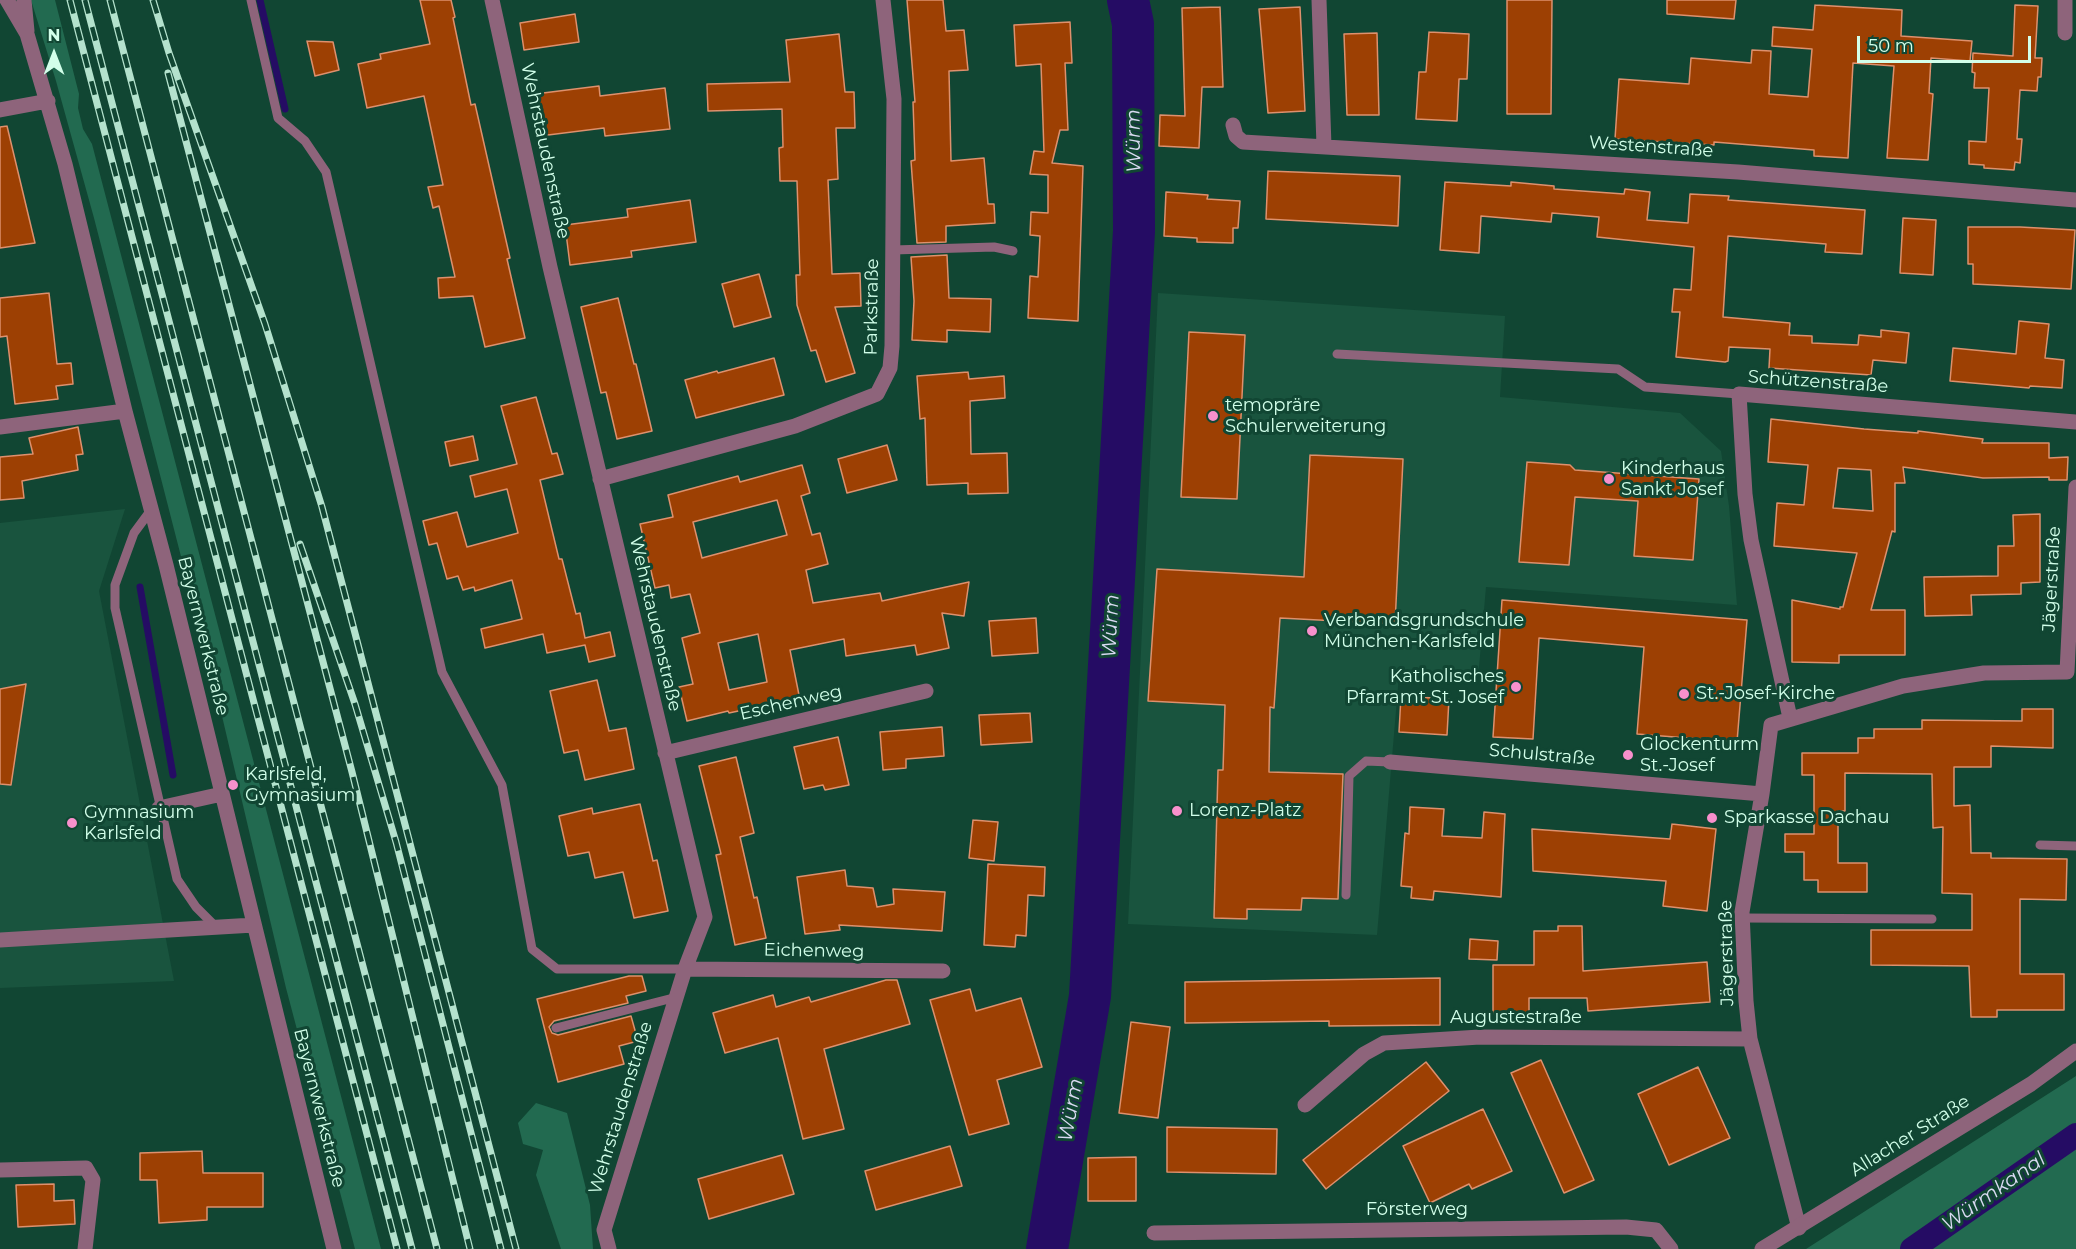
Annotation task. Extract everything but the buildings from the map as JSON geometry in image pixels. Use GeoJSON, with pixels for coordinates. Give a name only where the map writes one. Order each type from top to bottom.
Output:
{"type":"FeatureCollection","features":[{"type":"Feature","properties":{"kind":"street","name":"Bayernwerkstraße"},"geometry":{"type":"LineString","coordinates":[[7,0],[27,34]]}},
{"type":"Feature","properties":{"kind":"street","name":"Bayernwerkstraße"},"geometry":{"type":"LineString","coordinates":[[24,0],[27,34],[48,102],[334,1249]]}},
{"type":"Feature","properties":{"kind":"street","name":"Wehrstaudenstraße"},"geometry":{"type":"LineString","coordinates":[[492,0],[550,267],[705,917],[685,969],[604,1230],[609,1249]]}},
{"type":"Feature","properties":{"kind":"street","name":"Parkstraße"},"geometry":{"type":"LineString","coordinates":[[600,479],[795,426],[877,394],[890,368],[893,250],[894,99],[883,0]]}},
{"type":"Feature","properties":{"kind":"street"},"geometry":{"type":"LineString","coordinates":[[1319,0],[1324,146]]}},
{"type":"Feature","properties":{"kind":"street"},"geometry":{"type":"LineString","coordinates":[[2065,0],[2065,33]]}},
{"type":"Feature","properties":{"kind":"street"},"geometry":{"type":"LineString","coordinates":[[0,110],[48,102]]}},
{"type":"Feature","properties":{"kind":"street","name":"Westenstraße"},"geometry":{"type":"LineString","coordinates":[[1233,126],[1236,136],[1243,142],[1738,172],[2076,200]]}},
{"type":"Feature","properties":{"kind":"street","name":"Schützenstraße"},"geometry":{"type":"LineString","coordinates":[[1790,718],[1751,540],[1745,494],[1738,394],[2076,422]]}},
{"type":"Feature","properties":{"kind":"street"},"geometry":{"type":"LineString","coordinates":[[0,426],[124,411]]}},
{"type":"Feature","properties":{"kind":"street","name":"Jägerstraße"},"geometry":{"type":"LineString","coordinates":[[1799,1228],[1750,1039],[1746,1001],[1742,918],[1771,725],[1903,686],[1984,673],[2072,672],[2076,487]]}},
{"type":"Feature","properties":{"kind":"street","name":"Eschenweg"},"geometry":{"type":"LineString","coordinates":[[665,753],[926,691]]}},
{"type":"Feature","properties":{"kind":"street","name":"Schulstraße"},"geometry":{"type":"LineString","coordinates":[[1390,762],[1762,794]]}},
{"type":"Feature","properties":{"kind":"street"},"geometry":{"type":"LineString","coordinates":[[159,808],[222,794]]}},
{"type":"Feature","properties":{"kind":"street"},"geometry":{"type":"LineString","coordinates":[[0,940],[254,925]]}},
{"type":"Feature","properties":{"kind":"street","name":"Eichenweg"},"geometry":{"type":"LineString","coordinates":[[685,969],[943,971]]}},
{"type":"Feature","properties":{"kind":"street","name":"Augustestraße"},"geometry":{"type":"LineString","coordinates":[[1305,1105],[1364,1054],[1384,1043],[1450,1037],[1750,1039]]}},
{"type":"Feature","properties":{"kind":"street","name":"Allacher Straße"},"geometry":{"type":"LineString","coordinates":[[1762,1249],[2031,1084],[2076,1051]]}},
{"type":"Feature","properties":{"kind":"street"},"geometry":{"type":"LineString","coordinates":[[0,1170],[86,1168],[93,1180],[85,1249]]}},
{"type":"Feature","properties":{"kind":"street","name":"Försterweg"},"geometry":{"type":"LineString","coordinates":[[1154,1233],[1626,1227],[1656,1230],[1671,1249]]}},
{"type":"Feature","properties":{"kind":"lane"},"geometry":{"type":"LineString","coordinates":[[251,0],[278,118],[305,141],[326,172],[442,672],[502,785],[532,949],[557,969],[685,969]]}},
{"type":"Feature","properties":{"kind":"lane"},"geometry":{"type":"LineString","coordinates":[[893,250],[994,248],[1013,251]]}},
{"type":"Feature","properties":{"kind":"lane"},"geometry":{"type":"LineString","coordinates":[[1337,354],[1618,369],[1645,387],[1738,394]]}},
{"type":"Feature","properties":{"kind":"lane"},"geometry":{"type":"LineString","coordinates":[[151,510],[134,533],[116,585],[115,608],[177,879],[196,908],[217,928]]}},
{"type":"Feature","properties":{"kind":"lane"},"geometry":{"type":"LineString","coordinates":[[1346,895],[1349,776],[1366,761],[1390,762]]}},
{"type":"Feature","properties":{"kind":"lane"},"geometry":{"type":"LineString","coordinates":[[2040,845],[2076,846]]}},
{"type":"Feature","properties":{"kind":"lane"},"geometry":{"type":"LineString","coordinates":[[1742,918],[1932,920]]}},
{"type":"Feature","properties":{"kind":"lane"},"geometry":{"type":"LineString","coordinates":[[556,1028],[677,997]]}},
{"type":"Feature","properties":{"kind":"shaded area"},"geometry":{"type":"Polygon","coordinates":[[[31,0],[55,0],[79,94],[78,108],[83,129],[92,144],[381,1249],[355,1249],[286,988],[222,716],[94,218],[31,0]]]}},
{"type":"Feature","properties":{"kind":"shaded area","name":"Verbandsgrundschule München-Karlsfeld"},"geometry":{"type":"Polygon","coordinates":[[[1158,293],[1505,316],[1500,397],[1680,413],[1721,451],[1729,506],[1737,605],[1486,587],[1478,679],[1399,675],[1377,935],[1128,924],[1158,293]]]}},
{"type":"Feature","properties":{"kind":"shaded area","name":"Gymnasium Karlsfeld"},"geometry":{"type":"Polygon","coordinates":[[[125,509],[99,591],[174,981],[0,988],[0,523],[125,509]]]}},
{"type":"Feature","properties":{"kind":"shaded area"},"geometry":{"type":"Polygon","coordinates":[[[2076,1076],[2076,1249],[1806,1249],[2076,1076]]]}},
{"type":"Feature","properties":{"kind":"shaded area"},"geometry":{"type":"Polygon","coordinates":[[[536,1103],[567,1113],[590,1205],[593,1249],[561,1249],[536,1175],[543,1150],[523,1144],[518,1123],[536,1103]]]}},
{"type":"Feature","properties":{"kind":"waterway"},"geometry":{"type":"LineString","coordinates":[[260,0],[285,109]]}},
{"type":"Feature","properties":{"kind":"waterway","name":"Würm"},"geometry":{"type":"LineString","coordinates":[[1047,1249],[1090,996],[1134,231],[1133,24],[1128,0]]}},
{"type":"Feature","properties":{"kind":"waterway"},"geometry":{"type":"LineString","coordinates":[[140,587],[173,775]]}},
{"type":"Feature","properties":{"kind":"waterway","name":"Würmkanal"},"geometry":{"type":"LineString","coordinates":[[1912,1249],[2076,1135]]}},
{"type":"Feature","properties":{"kind":"railway"},"geometry":{"type":"LineString","coordinates":[[70,0],[397,1249]]}},
{"type":"Feature","properties":{"kind":"railway"},"geometry":{"type":"LineString","coordinates":[[85,0],[412,1249]]}},
{"type":"Feature","properties":{"kind":"railway"},"geometry":{"type":"LineString","coordinates":[[110,0],[437,1249]]}},
{"type":"Feature","properties":{"kind":"railway"},"geometry":{"type":"LineString","coordinates":[[153,0],[169,53],[265,324],[322,507],[516,1249]]}},
{"type":"Feature","properties":{"kind":"railway"},"geometry":{"type":"LineString","coordinates":[[168,73],[352,772],[470,1249]]}},
{"type":"Feature","properties":{"kind":"railway"},"geometry":{"type":"LineString","coordinates":[[300,544],[355,704],[396,842],[501,1249]]}},
{"type":"Feature","properties":{"kind":"place","name":"temopräre Schulerweiterung"},"geometry":{"type":"Point","coordinates":[1213,416]}},
{"type":"Feature","properties":{"kind":"place","name":"Kinderhaus Sankt Josef"},"geometry":{"type":"Point","coordinates":[1609,479]}},
{"type":"Feature","properties":{"kind":"place","name":"Verbandsgrundschule München-Karlsfeld"},"geometry":{"type":"Point","coordinates":[1312,631]}},
{"type":"Feature","properties":{"kind":"place","name":"Katholisches Pfarramt St. Josef"},"geometry":{"type":"Point","coordinates":[1516,687]}},
{"type":"Feature","properties":{"kind":"place","name":"St.-Josef-Kirche"},"geometry":{"type":"Point","coordinates":[1684,694]}},
{"type":"Feature","properties":{"kind":"place","name":"Glockenturm St.-Josef"},"geometry":{"type":"Point","coordinates":[1628,755]}},
{"type":"Feature","properties":{"kind":"place","name":"Karlsfeld, Gymnasium"},"geometry":{"type":"Point","coordinates":[233,785]}},
{"type":"Feature","properties":{"kind":"place","name":"Lorenz-Platz"},"geometry":{"type":"Point","coordinates":[1177,811]}},
{"type":"Feature","properties":{"kind":"place","name":"Sparkasse Dachau"},"geometry":{"type":"Point","coordinates":[1712,818]}},
{"type":"Feature","properties":{"kind":"place","name":"Gymnasium Karlsfeld"},"geometry":{"type":"Point","coordinates":[72,823]}}]}
